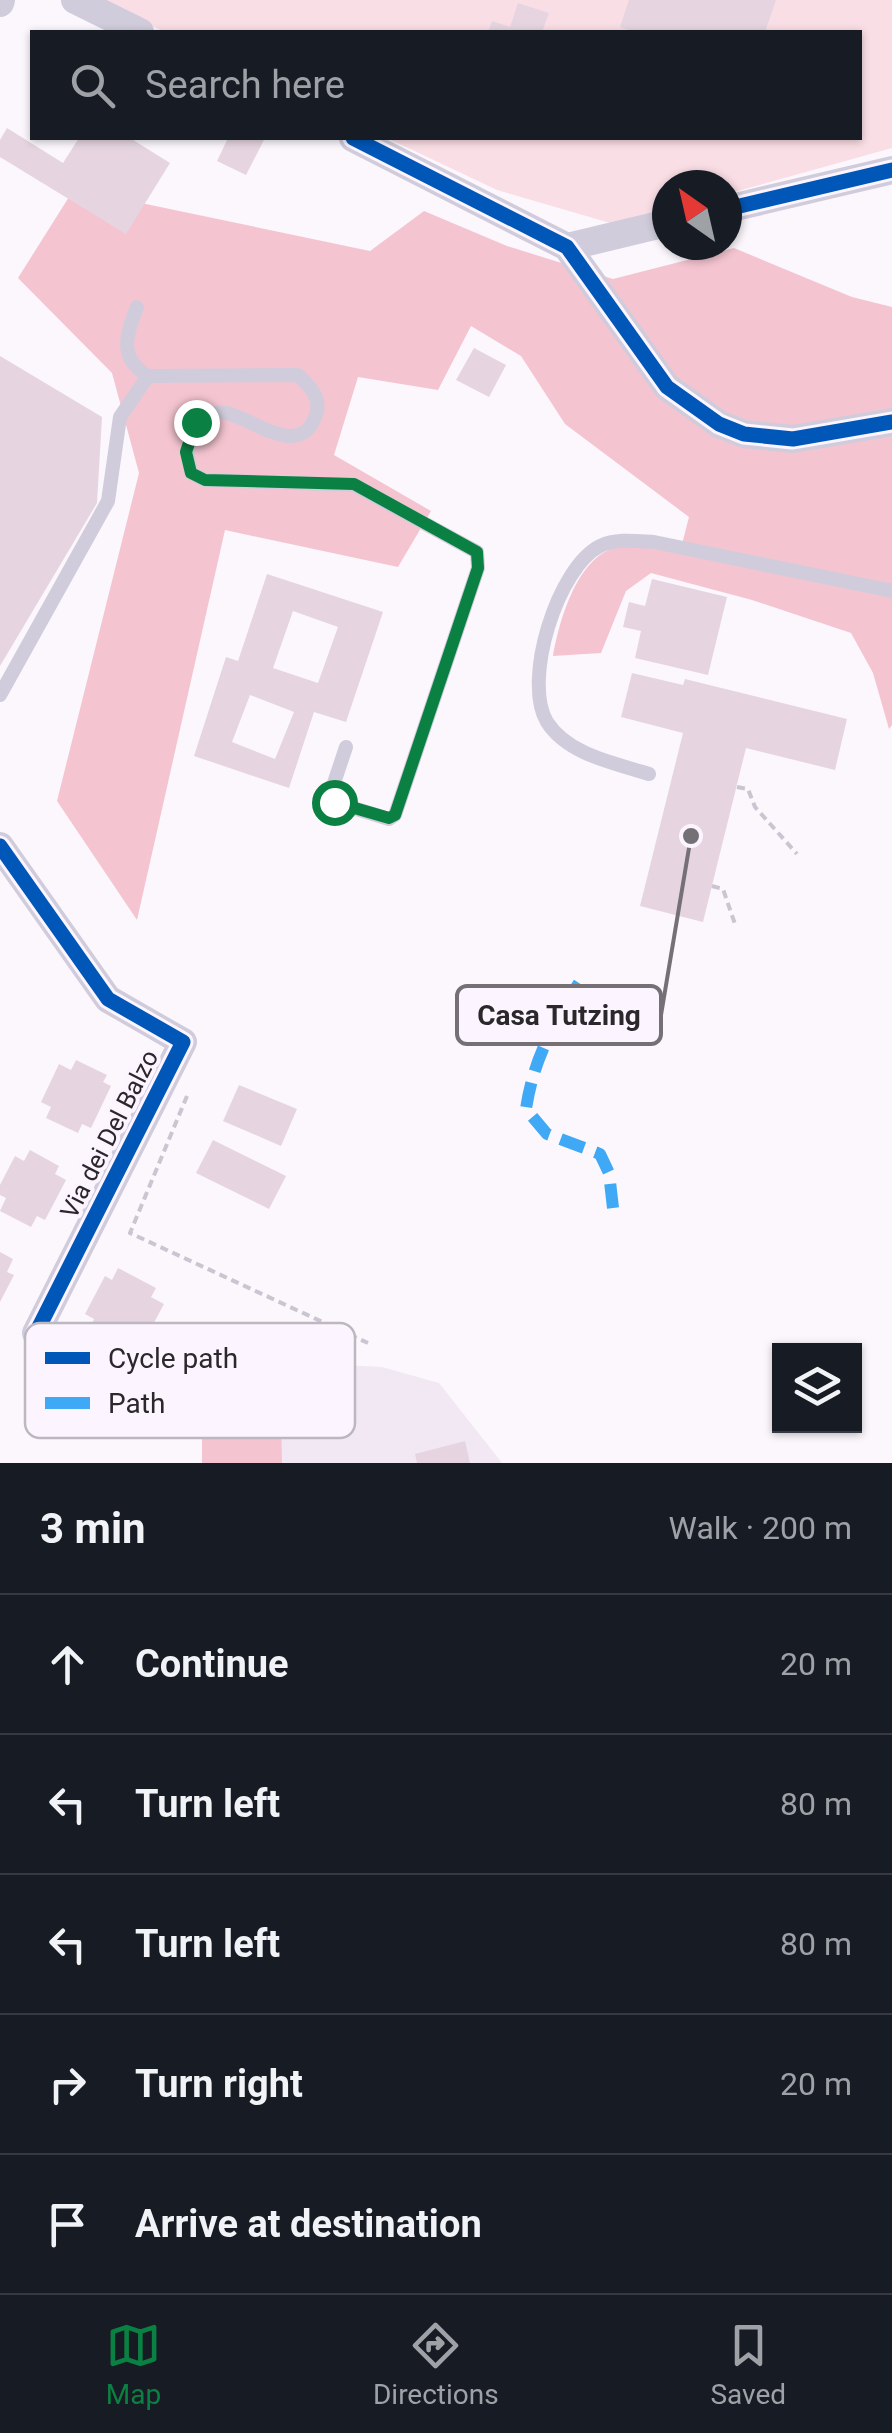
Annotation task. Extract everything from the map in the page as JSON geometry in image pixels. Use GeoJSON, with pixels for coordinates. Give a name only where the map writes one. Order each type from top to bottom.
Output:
{"type":"FeatureCollection","features":[{"type":"Feature","properties":{"kind":"street"},"geometry":{"type":"LineString","coordinates":[[75,0],[136,30]]}},
{"type":"Feature","properties":{"kind":"street"},"geometry":{"type":"LineString","coordinates":[[357,140],[568,247],[666,387],[719,424],[744,434],[794,439],[892,422]]}},
{"type":"Feature","properties":{"kind":"street"},"geometry":{"type":"LineString","coordinates":[[742,205],[892,170]]}},
{"type":"Feature","properties":{"kind":"street"},"geometry":{"type":"LineString","coordinates":[[568,247],[652,227]]}},
{"type":"Feature","properties":{"kind":"street","name":"Via dei Del Balzo"},"geometry":{"type":"LineString","coordinates":[[0,846],[108,999],[183,1042],[41,1323]]}},
{"type":"Feature","properties":{"kind":"lane"},"geometry":{"type":"LineString","coordinates":[[137,308],[125,337],[126,354],[148,376],[298,375],[312,388],[319,405],[315,421],[304,432],[276,435],[226,412],[212,413],[196,422],[188,434],[191,473],[205,480],[354,484],[477,552],[478,568],[395,815],[389,818],[334,802],[331,792],[346,746]]}},
{"type":"Feature","properties":{"kind":"lane"},"geometry":{"type":"LineString","coordinates":[[0,694],[108,501],[120,417],[148,376]]}},
{"type":"Feature","properties":{"kind":"lane"},"geometry":{"type":"LineString","coordinates":[[649,774],[573,747],[547,721],[539,691],[538,662],[559,599],[598,547],[624,540],[654,542],[892,591]]}},
{"type":"Feature","properties":{"kind":"path"},"geometry":{"type":"LineString","coordinates":[[737,787],[748,789],[754,807],[798,854]]}},
{"type":"Feature","properties":{"kind":"path"},"geometry":{"type":"LineString","coordinates":[[712,886],[723,889],[736,927]]}},
{"type":"Feature","properties":{"kind":"path"},"geometry":{"type":"LineString","coordinates":[[188,1092],[130,1233],[327,1323]]}},
{"type":"Feature","properties":{"kind":"path"},"geometry":{"type":"LineString","coordinates":[[355,1336],[368,1342]]}},
{"type":"Feature","properties":{"kind":"shaded area"},"geometry":{"type":"Polygon","coordinates":[[[97,0],[892,0],[892,148],[742,190],[742,170],[652,170],[652,215],[617,225],[497,190],[391,140],[862,140],[862,30],[161,30],[97,0]]]}},
{"type":"Feature","properties":{"kind":"shaded area"},"geometry":{"type":"Polygon","coordinates":[[[74,189],[370,251],[424,211],[507,246],[613,279],[687,260],[742,260],[742,251],[852,297],[892,307],[892,725],[889,729],[873,673],[851,633],[752,600],[651,573],[626,591],[601,653],[553,656],[565,609],[591,563],[604,553],[625,546],[680,552],[689,517],[565,424],[521,356],[471,326],[438,390],[358,377],[334,455],[431,511],[398,567],[225,530],[137,920],[57,801],[139,473],[112,373],[18,278],[74,189]]]}},
{"type":"Feature","properties":{"kind":"shaded area"},"geometry":{"type":"Polygon","coordinates":[[[355,1366],[382,1367],[439,1383],[502,1463],[282,1463],[282,1438],[355,1438],[355,1366]]]}},
{"type":"Feature","properties":{"kind":"shaded area"},"geometry":{"type":"Polygon","coordinates":[[[202,1438],[282,1438],[282,1463],[202,1463],[202,1438]]]}},
{"type":"Feature","properties":{"kind":"building"},"geometry":{"type":"Polygon","coordinates":[[[629,0],[776,0],[766,30],[620,27],[629,0]]]}},
{"type":"Feature","properties":{"kind":"building"},"geometry":{"type":"Polygon","coordinates":[[[518,3],[549,13],[543,30],[489,30],[492,21],[510,27],[518,3]]]}},
{"type":"Feature","properties":{"kind":"building"},"geometry":{"type":"Polygon","coordinates":[[[7,128],[63,163],[78,140],[133,140],[170,163],[126,234],[0,157],[0,140],[7,128]]]}},
{"type":"Feature","properties":{"kind":"building"},"geometry":{"type":"Polygon","coordinates":[[[227,140],[264,140],[246,175],[217,161],[227,140]]]}},
{"type":"Feature","properties":{"kind":"building"},"geometry":{"type":"Polygon","coordinates":[[[474,348],[506,365],[489,397],[456,380],[474,348]]]}},
{"type":"Feature","properties":{"kind":"building"},"geometry":{"type":"Polygon","coordinates":[[[0,356],[102,417],[97,503],[0,666],[0,356]]]}},
{"type":"Feature","properties":{"kind":"building"},"geometry":{"type":"Polygon","coordinates":[[[267,574],[383,612],[346,722],[314,712],[289,788],[194,756],[226,657],[238,661],[267,574]],[[293,611],[273,668],[318,683],[338,627],[293,611]],[[250,695],[232,742],[275,759],[294,712],[250,695]]]}},
{"type":"Feature","properties":{"kind":"building"},"geometry":{"type":"Polygon","coordinates":[[[652,579],[727,597],[708,675],[635,658],[641,631],[623,627],[629,602],[645,606],[652,579]]]}},
{"type":"Feature","properties":{"kind":"building"},"geometry":{"type":"Polygon","coordinates":[[[632,673],[683,685],[685,679],[847,719],[835,770],[746,748],[703,922],[640,906],[683,733],[621,717],[632,673]]]}},
{"type":"Feature","properties":{"kind":"building"},"geometry":{"type":"Polygon","coordinates":[[[76,1060],[107,1075],[103,1082],[111,1086],[91,1128],[82,1124],[78,1133],[46,1118],[51,1107],[41,1102],[59,1064],[71,1070],[76,1060]]]}},
{"type":"Feature","properties":{"kind":"building"},"geometry":{"type":"Polygon","coordinates":[[[239,1085],[297,1109],[281,1146],[223,1121],[239,1085]]]}},
{"type":"Feature","properties":{"kind":"building"},"geometry":{"type":"Polygon","coordinates":[[[213,1140],[286,1176],[269,1209],[196,1173],[213,1140]]]}},
{"type":"Feature","properties":{"kind":"building"},"geometry":{"type":"Polygon","coordinates":[[[30,1150],[59,1166],[55,1174],[66,1180],[45,1220],[37,1216],[31,1227],[0,1211],[6,1198],[0,1195],[0,1185],[15,1156],[24,1161],[30,1150]]]}},
{"type":"Feature","properties":{"kind":"building"},"geometry":{"type":"Polygon","coordinates":[[[0,1252],[13,1259],[7,1272],[14,1275],[0,1302],[0,1252]]]}},
{"type":"Feature","properties":{"kind":"building"},"geometry":{"type":"Polygon","coordinates":[[[118,1268],[156,1288],[151,1297],[164,1304],[154,1323],[92,1323],[94,1319],[85,1314],[105,1276],[112,1280],[118,1268]]]}},
{"type":"Feature","properties":{"kind":"building"},"geometry":{"type":"Polygon","coordinates":[[[465,1441],[470,1463],[417,1463],[415,1454],[465,1441]]]}},
{"type":"Feature","properties":{"kind":"marked path"},"geometry":{"type":"LineString","coordinates":[[579,983],[545,1043],[526,1109],[547,1134],[600,1154],[609,1173],[613,1208]]}},
{"type":"Feature","properties":{"kind":"cycle path"},"geometry":{"type":"LineString","coordinates":[[357,140],[567,247],[667,387],[719,424],[744,434],[793,439],[892,422]]}},
{"type":"Feature","properties":{"kind":"cycle path"},"geometry":{"type":"LineString","coordinates":[[742,205],[892,170]]}},
{"type":"Feature","properties":{"kind":"cycle path"},"geometry":{"type":"LineString","coordinates":[[0,846],[108,999],[183,1042],[41,1323]]}},
{"type":"Feature","properties":{"kind":"place","name":"Casa Tutzing"},"geometry":{"type":"Point","coordinates":[691,836]}},
{"type":"Feature","properties":{"kind":"route"},"geometry":{"type":"LineString","coordinates":[[196,422],[188,434],[186,452],[191,473],[205,480],[354,484],[466,542],[477,552],[478,568],[395,815],[389,818],[334,802]]}}]}
